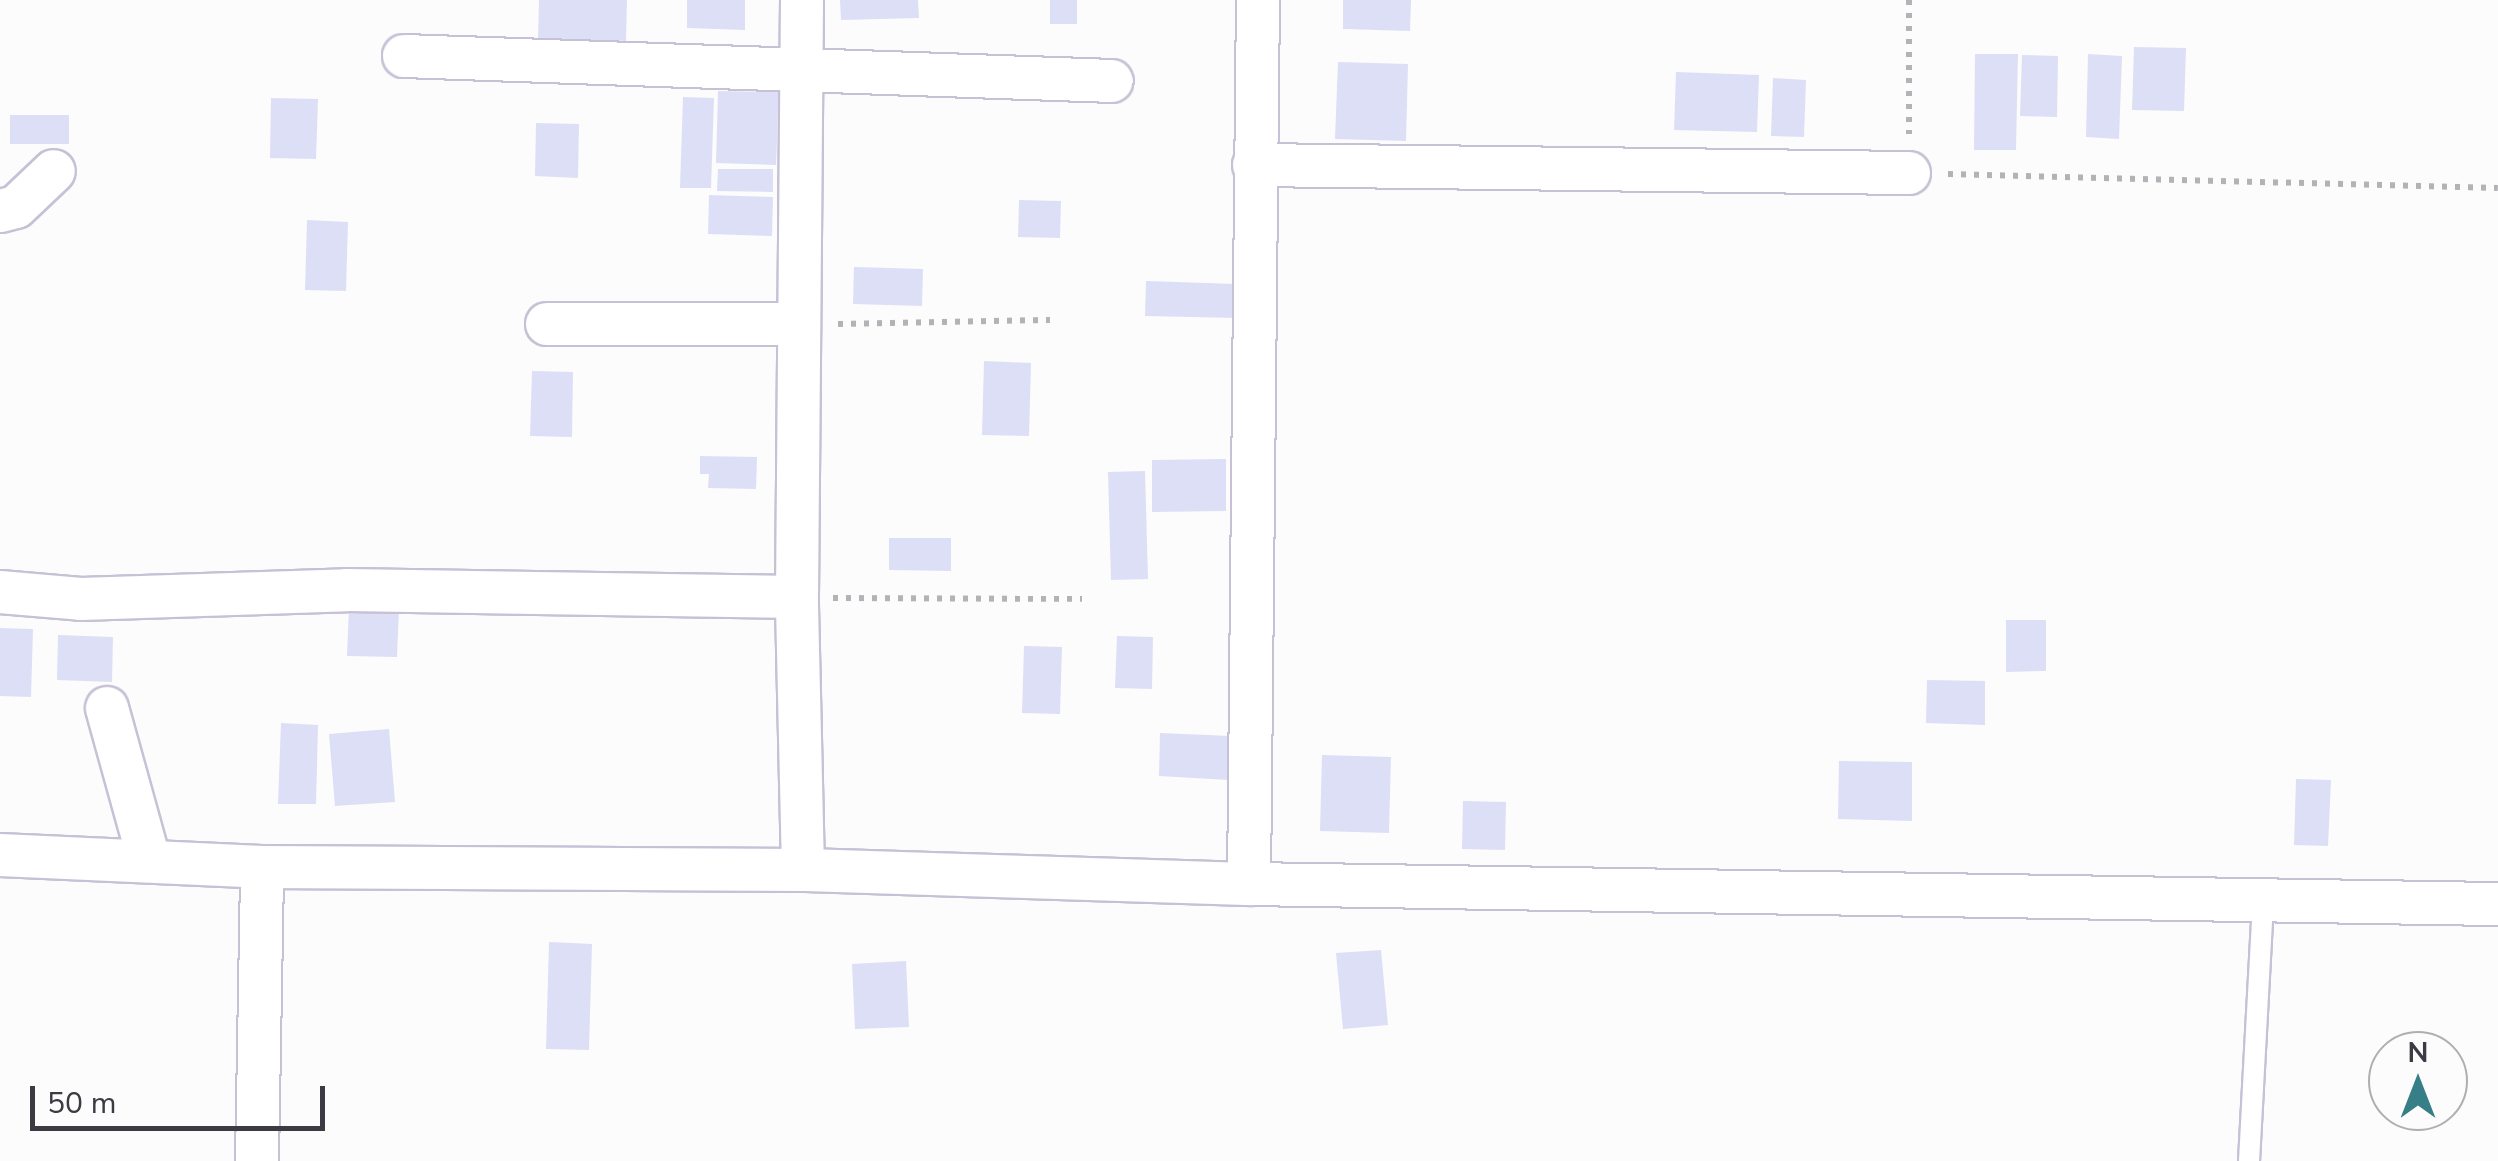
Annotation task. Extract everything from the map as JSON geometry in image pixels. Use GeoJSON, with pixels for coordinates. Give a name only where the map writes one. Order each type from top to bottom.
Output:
{"type":"FeatureCollection","features":[{"type":"Feature","properties":{"kind":"street"},"geometry":{"type":"LineString","coordinates":[[802,0],[798,71],[797,597],[803,870]]}},
{"type":"Feature","properties":{"kind":"street"},"geometry":{"type":"LineString","coordinates":[[1249,884],[1258,0]]}},
{"type":"Feature","properties":{"kind":"street"},"geometry":{"type":"LineString","coordinates":[[404,56],[1112,81]]}},
{"type":"Feature","properties":{"kind":"street"},"geometry":{"type":"LineString","coordinates":[[1254,165],[1909,172]]}},
{"type":"Feature","properties":{"kind":"street"},"geometry":{"type":"LineString","coordinates":[[0,211],[16,206],[54,170]]}},
{"type":"Feature","properties":{"kind":"street"},"geometry":{"type":"LineString","coordinates":[[547,324],[797,324]]}},
{"type":"Feature","properties":{"kind":"street"},"geometry":{"type":"LineString","coordinates":[[0,592],[82,598],[347,590],[797,597]]}},
{"type":"Feature","properties":{"kind":"street"},"geometry":{"type":"LineString","coordinates":[[107,708],[149,859]]}},
{"type":"Feature","properties":{"kind":"street"},"geometry":{"type":"LineString","coordinates":[[0,855],[262,866],[803,870],[1249,884],[2498,904]]}},
{"type":"Feature","properties":{"kind":"street"},"geometry":{"type":"LineString","coordinates":[[257,1161],[262,866]]}},
{"type":"Feature","properties":{"kind":"lane"},"geometry":{"type":"LineString","coordinates":[[2249,1161],[2263,900]]}},
{"type":"Feature","properties":{"kind":"path"},"geometry":{"type":"LineString","coordinates":[[1909,0],[1909,172],[2498,188]]}},
{"type":"Feature","properties":{"kind":"path"},"geometry":{"type":"LineString","coordinates":[[797,324],[1050,320]]}},
{"type":"Feature","properties":{"kind":"path"},"geometry":{"type":"LineString","coordinates":[[797,597],[1082,599]]}},
{"type":"Feature","properties":{"kind":"building"},"geometry":{"type":"Polygon","coordinates":[[[539,0],[627,0],[626,41],[538,38],[539,0]]]}},
{"type":"Feature","properties":{"kind":"building"},"geometry":{"type":"Polygon","coordinates":[[[687,0],[745,0],[745,30],[687,28],[687,0]]]}},
{"type":"Feature","properties":{"kind":"building"},"geometry":{"type":"Polygon","coordinates":[[[840,0],[918,0],[919,18],[841,20],[840,0]]]}},
{"type":"Feature","properties":{"kind":"building"},"geometry":{"type":"Polygon","coordinates":[[[1050,0],[1077,0],[1077,24],[1050,24],[1050,0]]]}},
{"type":"Feature","properties":{"kind":"building"},"geometry":{"type":"Polygon","coordinates":[[[1343,0],[1411,0],[1410,31],[1343,29],[1343,0]]]}},
{"type":"Feature","properties":{"kind":"building"},"geometry":{"type":"Polygon","coordinates":[[[2134,47],[2186,48],[2184,111],[2132,110],[2134,47]]]}},
{"type":"Feature","properties":{"kind":"building"},"geometry":{"type":"Polygon","coordinates":[[[1975,54],[2018,54],[2016,150],[1974,150],[1975,54]]]}},
{"type":"Feature","properties":{"kind":"building"},"geometry":{"type":"Polygon","coordinates":[[[2088,54],[2122,56],[2119,139],[2086,137],[2088,54]]]}},
{"type":"Feature","properties":{"kind":"building"},"geometry":{"type":"Polygon","coordinates":[[[2022,55],[2058,56],[2057,117],[2020,116],[2022,55]]]}},
{"type":"Feature","properties":{"kind":"building"},"geometry":{"type":"Polygon","coordinates":[[[1338,62],[1408,64],[1406,141],[1335,139],[1338,62]]]}},
{"type":"Feature","properties":{"kind":"building"},"geometry":{"type":"Polygon","coordinates":[[[1676,72],[1759,75],[1757,132],[1674,130],[1676,72]]]}},
{"type":"Feature","properties":{"kind":"building"},"geometry":{"type":"Polygon","coordinates":[[[1773,78],[1806,80],[1804,137],[1771,136],[1773,78]]]}},
{"type":"Feature","properties":{"kind":"building"},"geometry":{"type":"Polygon","coordinates":[[[718,91],[779,92],[776,165],[716,163],[718,91]]]}},
{"type":"Feature","properties":{"kind":"building"},"geometry":{"type":"Polygon","coordinates":[[[683,97],[714,98],[711,188],[680,188],[683,97]]]}},
{"type":"Feature","properties":{"kind":"building"},"geometry":{"type":"Polygon","coordinates":[[[271,98],[318,99],[316,159],[270,158],[271,98]]]}},
{"type":"Feature","properties":{"kind":"building"},"geometry":{"type":"Polygon","coordinates":[[[10,115],[69,115],[69,144],[10,144],[10,115]]]}},
{"type":"Feature","properties":{"kind":"building"},"geometry":{"type":"Polygon","coordinates":[[[536,123],[579,124],[578,178],[535,176],[536,123]]]}},
{"type":"Feature","properties":{"kind":"building"},"geometry":{"type":"Polygon","coordinates":[[[718,169],[773,169],[773,192],[717,191],[718,169]]]}},
{"type":"Feature","properties":{"kind":"building"},"geometry":{"type":"Polygon","coordinates":[[[709,195],[773,197],[772,236],[708,234],[709,195]]]}},
{"type":"Feature","properties":{"kind":"building"},"geometry":{"type":"Polygon","coordinates":[[[1019,200],[1061,201],[1060,238],[1018,237],[1019,200]]]}},
{"type":"Feature","properties":{"kind":"building"},"geometry":{"type":"Polygon","coordinates":[[[307,220],[348,222],[346,291],[305,290],[307,220]]]}},
{"type":"Feature","properties":{"kind":"building"},"geometry":{"type":"Polygon","coordinates":[[[854,267],[923,269],[922,306],[853,304],[854,267]]]}},
{"type":"Feature","properties":{"kind":"building"},"geometry":{"type":"Polygon","coordinates":[[[1146,281],[1236,284],[1236,318],[1145,316],[1146,281]]]}},
{"type":"Feature","properties":{"kind":"building"},"geometry":{"type":"Polygon","coordinates":[[[984,361],[1031,363],[1029,436],[982,435],[984,361]]]}},
{"type":"Feature","properties":{"kind":"building"},"geometry":{"type":"Polygon","coordinates":[[[532,371],[573,372],[572,437],[530,436],[532,371]]]}},
{"type":"Feature","properties":{"kind":"building"},"geometry":{"type":"Polygon","coordinates":[[[700,456],[757,457],[756,489],[708,488],[709,474],[700,474],[700,456]]]}},
{"type":"Feature","properties":{"kind":"building"},"geometry":{"type":"Polygon","coordinates":[[[1226,459],[1226,511],[1152,512],[1152,460],[1226,459]]]}},
{"type":"Feature","properties":{"kind":"building"},"geometry":{"type":"Polygon","coordinates":[[[1145,471],[1148,579],[1111,580],[1108,472],[1145,471]]]}},
{"type":"Feature","properties":{"kind":"building"},"geometry":{"type":"Polygon","coordinates":[[[889,538],[951,538],[951,571],[889,570],[889,538]]]}},
{"type":"Feature","properties":{"kind":"building"},"geometry":{"type":"Polygon","coordinates":[[[349,607],[399,608],[397,657],[347,656],[349,607]]]}},
{"type":"Feature","properties":{"kind":"building"},"geometry":{"type":"Polygon","coordinates":[[[2006,620],[2046,620],[2046,671],[2006,672],[2006,620]]]}},
{"type":"Feature","properties":{"kind":"building"},"geometry":{"type":"Polygon","coordinates":[[[0,628],[33,629],[31,697],[0,696],[0,628]]]}},
{"type":"Feature","properties":{"kind":"building"},"geometry":{"type":"Polygon","coordinates":[[[58,635],[113,637],[112,682],[57,680],[58,635]]]}},
{"type":"Feature","properties":{"kind":"building"},"geometry":{"type":"Polygon","coordinates":[[[1117,636],[1153,637],[1152,689],[1115,688],[1117,636]]]}},
{"type":"Feature","properties":{"kind":"building"},"geometry":{"type":"Polygon","coordinates":[[[1024,646],[1062,647],[1060,714],[1022,713],[1024,646]]]}},
{"type":"Feature","properties":{"kind":"building"},"geometry":{"type":"Polygon","coordinates":[[[1927,680],[1985,681],[1985,725],[1926,723],[1927,680]]]}},
{"type":"Feature","properties":{"kind":"building"},"geometry":{"type":"Polygon","coordinates":[[[281,723],[318,725],[316,804],[278,804],[281,723]]]}},
{"type":"Feature","properties":{"kind":"building"},"geometry":{"type":"Polygon","coordinates":[[[389,729],[395,802],[335,806],[329,734],[389,729]]]}},
{"type":"Feature","properties":{"kind":"building"},"geometry":{"type":"Polygon","coordinates":[[[1160,733],[1231,736],[1229,780],[1159,776],[1160,733]]]}},
{"type":"Feature","properties":{"kind":"building"},"geometry":{"type":"Polygon","coordinates":[[[1322,755],[1391,757],[1389,833],[1320,831],[1322,755]]]}},
{"type":"Feature","properties":{"kind":"building"},"geometry":{"type":"Polygon","coordinates":[[[1839,761],[1912,762],[1912,821],[1838,819],[1839,761]]]}},
{"type":"Feature","properties":{"kind":"building"},"geometry":{"type":"Polygon","coordinates":[[[2296,779],[2331,780],[2328,846],[2294,845],[2296,779]]]}},
{"type":"Feature","properties":{"kind":"building"},"geometry":{"type":"Polygon","coordinates":[[[1463,801],[1506,802],[1505,850],[1462,849],[1463,801]]]}},
{"type":"Feature","properties":{"kind":"building"},"geometry":{"type":"Polygon","coordinates":[[[549,942],[592,944],[589,1050],[546,1049],[549,942]]]}},
{"type":"Feature","properties":{"kind":"building"},"geometry":{"type":"Polygon","coordinates":[[[1381,950],[1388,1025],[1343,1029],[1336,953],[1381,950]]]}},
{"type":"Feature","properties":{"kind":"building"},"geometry":{"type":"Polygon","coordinates":[[[906,961],[909,1027],[855,1029],[852,964],[906,961]]]}}]}
